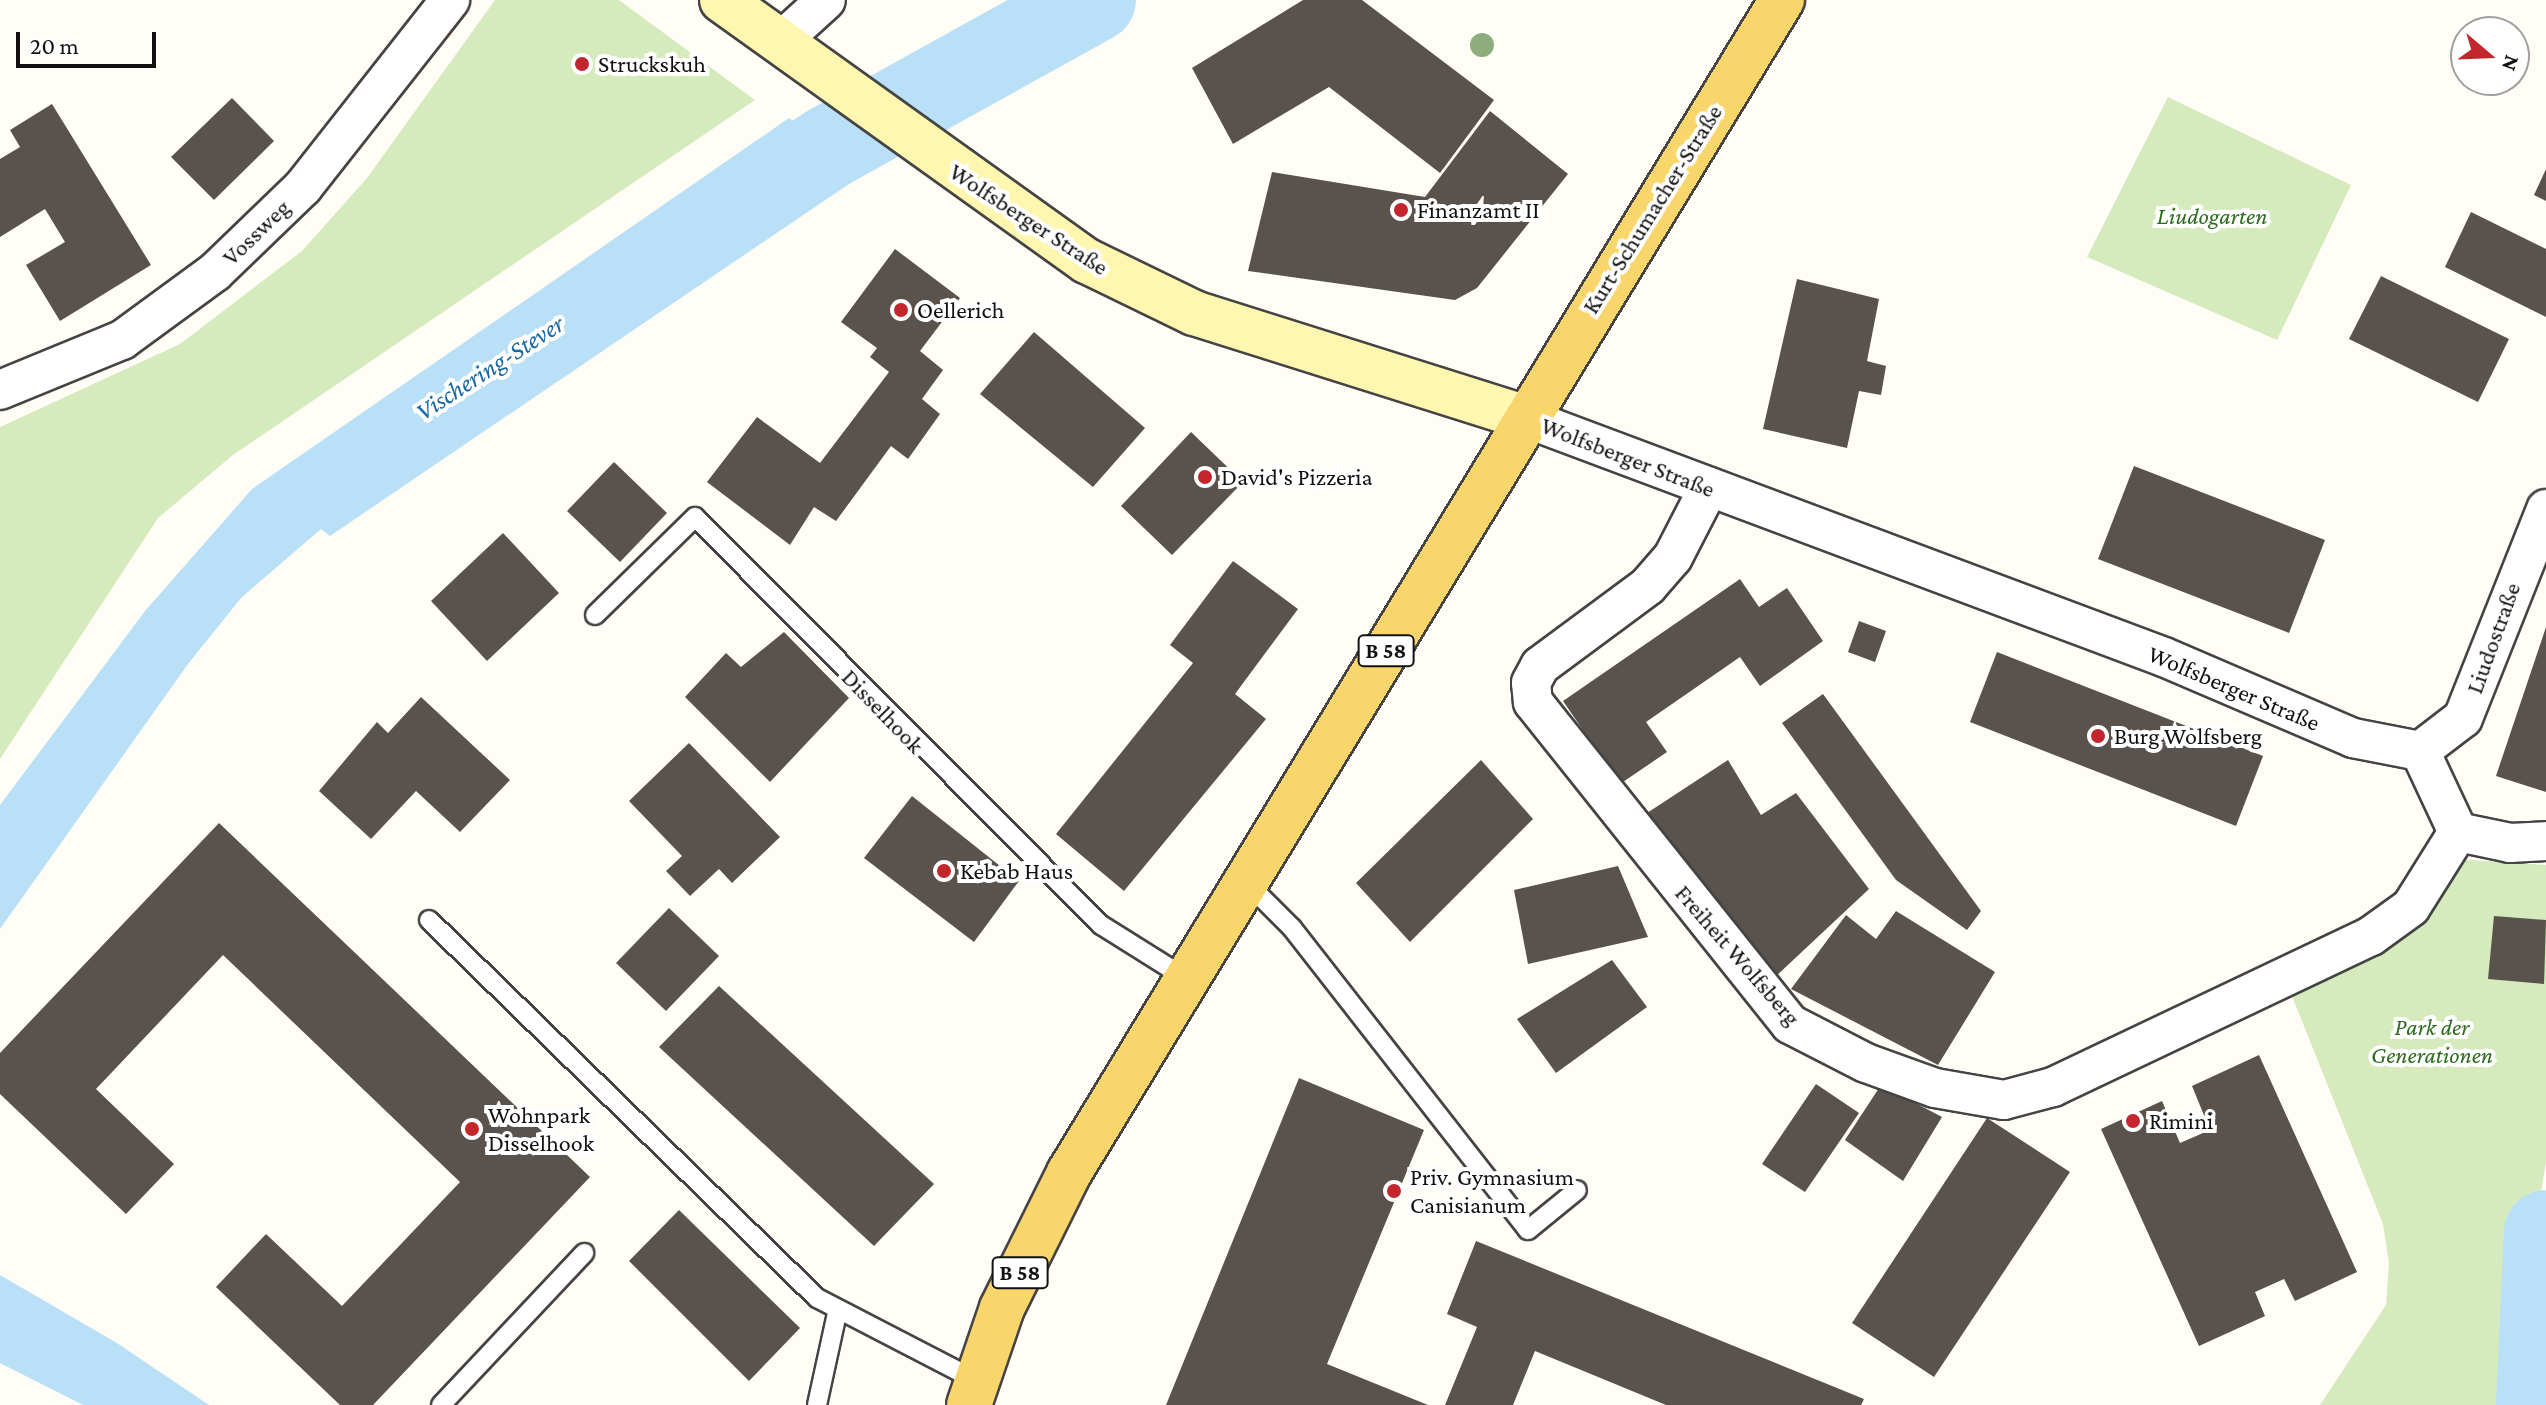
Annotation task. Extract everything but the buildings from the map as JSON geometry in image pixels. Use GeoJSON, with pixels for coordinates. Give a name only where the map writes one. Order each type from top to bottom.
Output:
{"type":"FeatureCollection","features":[{"type":"Feature","properties":{"kind":"main road","name":"Wolfsberger Straße"},"geometry":{"type":"LineString","coordinates":[[722,0],[940,160],[1087,261],[1194,313],[1523,417]]}},
{"type":"Feature","properties":{"kind":"main road","name":"Kurt-Schumacher-Straße"},"geometry":{"type":"LineString","coordinates":[[1523,417],[1782,0]]}},
{"type":"Feature","properties":{"kind":"main road","name":"B 58"},"geometry":{"type":"LineString","coordinates":[[973,1393],[1002,1308],[1069,1173],[1248,884],[1523,417]]}},
{"type":"Feature","properties":{"kind":"street","name":"Vossweg"},"geometry":{"type":"LineString","coordinates":[[0,390],[122,340],[215,272],[303,187],[450,0]]}},
{"type":"Feature","properties":{"kind":"street"},"geometry":{"type":"LineString","coordinates":[[780,42],[826,0]]}},
{"type":"Feature","properties":{"kind":"street","name":"Wolfsberger Straße"},"geometry":{"type":"LineString","coordinates":[[1523,417],[2164,657],[2353,738],[2420,751]]}},
{"type":"Feature","properties":{"kind":"street","name":"Freiheit Wolfsberg"},"geometry":{"type":"LineString","coordinates":[[1709,487],[1673,557],[1648,586],[1540,666],[1531,683],[1533,702],[1790,1024],[1828,1045],[1935,1088],[2004,1100],[2053,1087],[2371,936],[2411,907],[2458,832]]}},
{"type":"Feature","properties":{"kind":"street","name":"Liudostraße"},"geometry":{"type":"LineString","coordinates":[[2420,751],[2463,718],[2546,509]]}},
{"type":"Feature","properties":{"kind":"street"},"geometry":{"type":"LineString","coordinates":[[2420,751],[2458,832],[2510,843],[2546,841]]}},
{"type":"Feature","properties":{"kind":"lane","name":"Disselhook"},"geometry":{"type":"LineString","coordinates":[[595,615],[695,517],[1101,925],[1189,980]]}},
{"type":"Feature","properties":{"kind":"lane"},"geometry":{"type":"LineString","coordinates":[[1248,884],[1292,928],[1528,1230],[1577,1190]]}},
{"type":"Feature","properties":{"kind":"lane"},"geometry":{"type":"LineString","coordinates":[[429,920],[817,1298],[973,1393]]}},
{"type":"Feature","properties":{"kind":"lane"},"geometry":{"type":"LineString","coordinates":[[441,1405],[584,1253]]}},
{"type":"Feature","properties":{"kind":"lane"},"geometry":{"type":"LineString","coordinates":[[817,1405],[838,1309]]}},
{"type":"Feature","properties":{"kind":"green space"},"geometry":{"type":"Polygon","coordinates":[[[495,0],[619,0],[755,100],[233,455],[158,518],[0,759],[0,427],[180,344],[302,251],[367,178],[495,0]]]}},
{"type":"Feature","properties":{"kind":"green space","name":"Liudogarten"},"geometry":{"type":"Polygon","coordinates":[[[2168,97],[2351,185],[2277,340],[2087,257],[2168,97]]]}},
{"type":"Feature","properties":{"kind":"green space","name":"Park der Generationen"},"geometry":{"type":"Polygon","coordinates":[[[2457,859],[2546,865],[2546,1162],[2532,1244],[2527,1405],[2320,1405],[2386,1305],[2389,1263],[2383,1224],[2288,986],[2457,859]]]}},
{"type":"Feature","properties":{"kind":"water"},"geometry":{"type":"Polygon","coordinates":[[[789,118],[865,173],[330,536],[321,529],[241,598],[188,664],[0,929],[0,805],[145,611],[252,489],[789,118]]]}},
{"type":"Feature","properties":{"kind":"water"},"geometry":{"type":"Polygon","coordinates":[[[0,1275],[117,1343],[209,1405],[83,1405],[0,1363],[0,1275]]]}},
{"type":"Feature","properties":{"kind":"waterway","name":"Vischering-Stever"},"geometry":{"type":"LineString","coordinates":[[733,210],[829,147],[1094,0]]}},
{"type":"Feature","properties":{"kind":"waterway"},"geometry":{"type":"LineString","coordinates":[[2538,1405],[2546,1232]]}},
{"type":"Feature","properties":{"kind":"place","name":"Struckskuh"},"geometry":{"type":"Point","coordinates":[582,64]}},
{"type":"Feature","properties":{"kind":"place","name":"Finanzamt II"},"geometry":{"type":"Point","coordinates":[1401,210]}},
{"type":"Feature","properties":{"kind":"place","name":"Oellerich"},"geometry":{"type":"Point","coordinates":[901,310]}},
{"type":"Feature","properties":{"kind":"place","name":"David's Pizzeria"},"geometry":{"type":"Point","coordinates":[1205,477]}},
{"type":"Feature","properties":{"kind":"place","name":"Burg Wolfsberg"},"geometry":{"type":"Point","coordinates":[2098,736]}},
{"type":"Feature","properties":{"kind":"place","name":"Kebab Haus"},"geometry":{"type":"Point","coordinates":[944,871]}},
{"type":"Feature","properties":{"kind":"place","name":"Rimini"},"geometry":{"type":"Point","coordinates":[2133,1121]}},
{"type":"Feature","properties":{"kind":"place","name":"Wohnpark Disselhook"},"geometry":{"type":"Point","coordinates":[472,1129]}},
{"type":"Feature","properties":{"kind":"place","name":"Priv. Gymnasium Canisianum"},"geometry":{"type":"Point","coordinates":[1394,1191]}}]}
